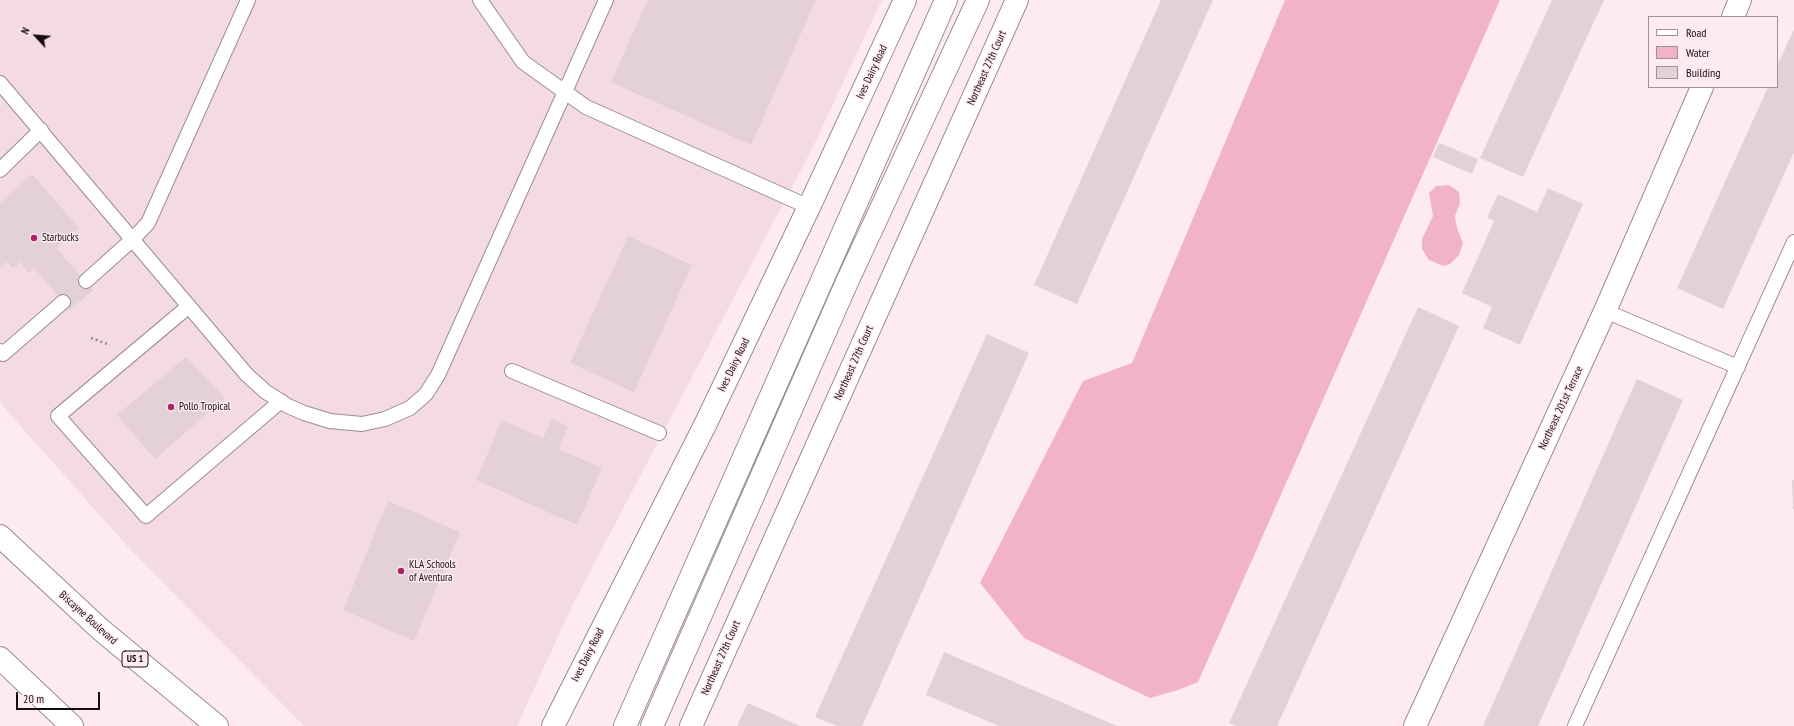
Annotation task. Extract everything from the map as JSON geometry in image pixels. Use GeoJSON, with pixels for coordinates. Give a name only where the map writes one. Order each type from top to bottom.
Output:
{"type":"FeatureCollection","features":[{"type":"Feature","properties":{"kind":"street","name":"Ives Dairy Road"},"geometry":{"type":"LineString","coordinates":[[552,726],[706,423],[810,207],[905,0]]}},
{"type":"Feature","properties":{"kind":"street"},"geometry":{"type":"LineString","coordinates":[[625,726],[946,0]]}},
{"type":"Feature","properties":{"kind":"street"},"geometry":{"type":"LineString","coordinates":[[652,726],[850,275],[978,0]]}},
{"type":"Feature","properties":{"kind":"street","name":"Northeast 27th Court"},"geometry":{"type":"LineString","coordinates":[[691,726],[1017,0]]}},
{"type":"Feature","properties":{"kind":"street"},"geometry":{"type":"LineString","coordinates":[[1733,16],[1740,0]]}},
{"type":"Feature","properties":{"kind":"street","name":"Northeast 201st Terrace"},"geometry":{"type":"LineString","coordinates":[[1415,726],[1605,311],[1702,88]]}},
{"type":"Feature","properties":{"kind":"street","name":"Biscayne Boulevard"},"geometry":{"type":"LineString","coordinates":[[0,536],[100,629],[217,726]]}},
{"type":"Feature","properties":{"kind":"street"},"geometry":{"type":"LineString","coordinates":[[0,658],[72,726]]}},
{"type":"Feature","properties":{"kind":"lane"},"geometry":{"type":"LineString","coordinates":[[86,282],[133,239],[148,223],[248,0]]}},
{"type":"Feature","properties":{"kind":"lane"},"geometry":{"type":"LineString","coordinates":[[480,0],[523,62],[586,107],[810,207]]}},
{"type":"Feature","properties":{"kind":"lane"},"geometry":{"type":"LineString","coordinates":[[0,82],[248,375],[266,392],[304,413],[330,421],[362,424],[385,420],[410,408],[426,394],[438,375],[606,0]]}},
{"type":"Feature","properties":{"kind":"lane"},"geometry":{"type":"LineString","coordinates":[[0,170],[41,130]]}},
{"type":"Feature","properties":{"kind":"lane"},"geometry":{"type":"LineString","coordinates":[[1575,726],[1794,242]]}},
{"type":"Feature","properties":{"kind":"lane"},"geometry":{"type":"LineString","coordinates":[[0,351],[2,354],[63,302]]}},
{"type":"Feature","properties":{"kind":"lane"},"geometry":{"type":"LineString","coordinates":[[189,306],[58,416],[146,516],[281,401]]}},
{"type":"Feature","properties":{"kind":"lane"},"geometry":{"type":"LineString","coordinates":[[1605,311],[1738,367]]}},
{"type":"Feature","properties":{"kind":"lane"},"geometry":{"type":"LineString","coordinates":[[512,371],[659,433]]}},
{"type":"Feature","properties":{"kind":"path"},"geometry":{"type":"LineString","coordinates":[[91,338],[112,346]]}},
{"type":"Feature","properties":{"kind":"shaded area"},"geometry":{"type":"Polygon","coordinates":[[[0,0],[882,0],[812,149],[573,604],[517,726],[304,726],[128,547],[0,403],[0,0]]]}},
{"type":"Feature","properties":{"kind":"water"},"geometry":{"type":"Polygon","coordinates":[[[1285,0],[1500,0],[1198,682],[1178,690],[1150,698],[1024,638],[980,583],[1083,381],[1132,363],[1285,0]]]}},
{"type":"Feature","properties":{"kind":"water"},"geometry":{"type":"Polygon","coordinates":[[[1449,185],[1459,192],[1460,203],[1455,216],[1457,228],[1463,243],[1459,255],[1450,264],[1443,266],[1429,260],[1422,249],[1422,239],[1433,216],[1429,193],[1436,186],[1449,185]]]}},
{"type":"Feature","properties":{"kind":"building"},"geometry":{"type":"Polygon","coordinates":[[[648,0],[816,0],[751,145],[611,82],[648,0]]]}},
{"type":"Feature","properties":{"kind":"building"},"geometry":{"type":"Polygon","coordinates":[[[1161,0],[1213,0],[1077,304],[1034,285],[1161,0]]]}},
{"type":"Feature","properties":{"kind":"building"},"geometry":{"type":"Polygon","coordinates":[[[1552,0],[1604,0],[1523,177],[1480,158],[1552,0]]]}},
{"type":"Feature","properties":{"kind":"building"},"geometry":{"type":"Polygon","coordinates":[[[1794,29],[1794,152],[1723,309],[1677,288],[1768,88],[1778,88],[1778,64],[1794,29]]]}},
{"type":"Feature","properties":{"kind":"building"},"geometry":{"type":"Polygon","coordinates":[[[1439,143],[1478,159],[1472,174],[1433,157],[1439,143]]]}},
{"type":"Feature","properties":{"kind":"building","name":"Starbucks"},"geometry":{"type":"Polygon","coordinates":[[[32,174],[79,228],[56,248],[93,290],[70,310],[34,268],[29,273],[20,262],[13,268],[7,262],[0,268],[0,203],[32,174]]]}},
{"type":"Feature","properties":{"kind":"building"},"geometry":{"type":"Polygon","coordinates":[[[1548,188],[1583,204],[1520,345],[1483,328],[1492,307],[1462,293],[1494,221],[1487,218],[1498,194],[1537,212],[1548,188]]]}},
{"type":"Feature","properties":{"kind":"building"},"geometry":{"type":"Polygon","coordinates":[[[628,236],[692,265],[634,392],[570,363],[628,236]]]}},
{"type":"Feature","properties":{"kind":"building"},"geometry":{"type":"Polygon","coordinates":[[[1418,307],[1459,326],[1277,726],[1237,726],[1229,723],[1418,307]]]}},
{"type":"Feature","properties":{"kind":"building"},"geometry":{"type":"Polygon","coordinates":[[[987,334],[1029,353],[862,726],[837,726],[815,717],[987,334]]]}},
{"type":"Feature","properties":{"kind":"building","name":"Pollo Tropical"},"geometry":{"type":"Polygon","coordinates":[[[186,357],[225,398],[155,459],[117,415],[186,357]]]}},
{"type":"Feature","properties":{"kind":"building"},"geometry":{"type":"Polygon","coordinates":[[[1637,379],[1683,400],[1538,726],[1483,726],[1637,379]]]}},
{"type":"Feature","properties":{"kind":"building"},"geometry":{"type":"Polygon","coordinates":[[[552,419],[568,426],[558,449],[602,468],[577,525],[476,480],[502,420],[543,438],[552,419]]]}},
{"type":"Feature","properties":{"kind":"building"},"geometry":{"type":"Polygon","coordinates":[[[1792,480],[1794,480],[1794,509],[1793,509],[1792,480]]]}},
{"type":"Feature","properties":{"kind":"building","name":"KLA Schools of Aventura"},"geometry":{"type":"Polygon","coordinates":[[[388,501],[460,532],[414,641],[343,610],[388,501]]]}},
{"type":"Feature","properties":{"kind":"building"},"geometry":{"type":"Polygon","coordinates":[[[944,652],[1117,726],[999,726],[926,695],[944,652]]]}},
{"type":"Feature","properties":{"kind":"building"},"geometry":{"type":"Polygon","coordinates":[[[748,703],[800,726],[737,726],[748,703]]]}},
{"type":"Feature","properties":{"kind":"place","name":"Starbucks"},"geometry":{"type":"Point","coordinates":[34,238]}},
{"type":"Feature","properties":{"kind":"place","name":"Pollo Tropical"},"geometry":{"type":"Point","coordinates":[171,407]}},
{"type":"Feature","properties":{"kind":"place","name":"KLA Schools of Aventura"},"geometry":{"type":"Point","coordinates":[401,571]}}]}
